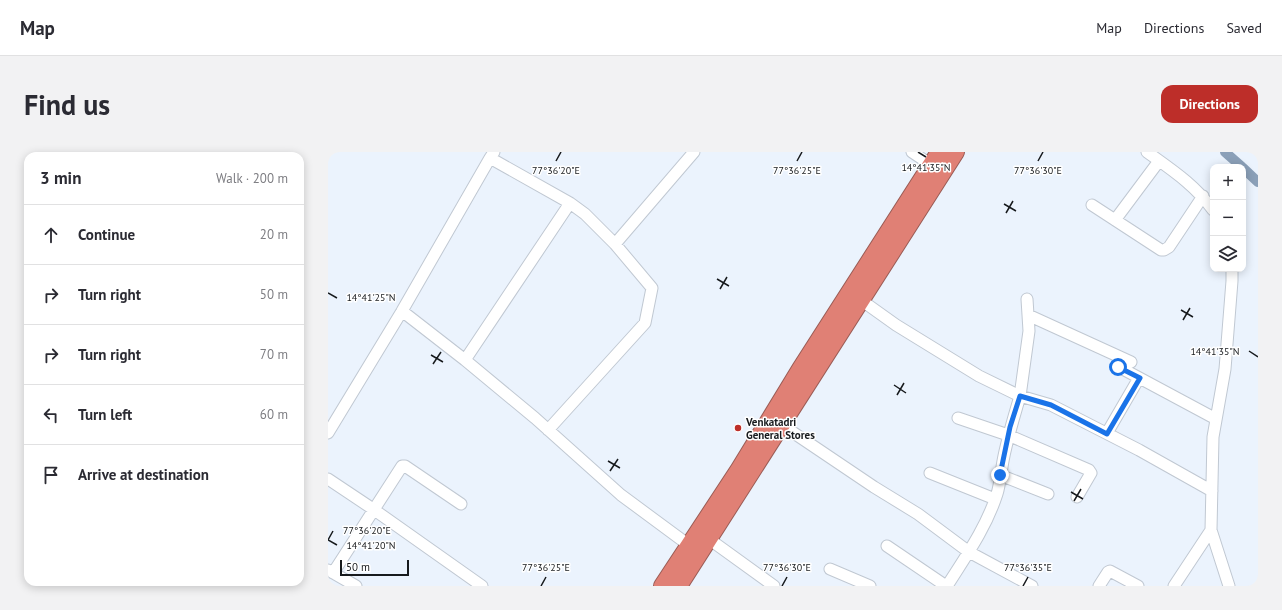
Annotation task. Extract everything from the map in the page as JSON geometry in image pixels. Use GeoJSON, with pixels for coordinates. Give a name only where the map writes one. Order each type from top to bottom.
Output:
{"type":"FeatureCollection","features":[{"type":"Feature","properties":{"kind":"highway"},"geometry":{"type":"LineString","coordinates":[[679,586],[861,300],[943,159]]}},
{"type":"Feature","properties":{"kind":"highway"},"geometry":{"type":"LineString","coordinates":[[662,586],[690,546],[739,469],[800,369],[943,159]]}},
{"type":"Feature","properties":{"kind":"street"},"geometry":{"type":"LineString","coordinates":[[615,244],[694,152]]}},
{"type":"Feature","properties":{"kind":"street"},"geometry":{"type":"LineString","coordinates":[[912,152],[943,159]]}},
{"type":"Feature","properties":{"kind":"street"},"geometry":{"type":"LineString","coordinates":[[1147,152],[1178,174],[1203,196],[1210,206]]}},
{"type":"Feature","properties":{"kind":"street"},"geometry":{"type":"LineString","coordinates":[[328,433],[402,311],[492,155],[570,203],[585,214],[615,244],[652,288],[645,323],[548,430]]}},
{"type":"Feature","properties":{"kind":"street"},"geometry":{"type":"LineString","coordinates":[[1115,220],[1159,161]]}},
{"type":"Feature","properties":{"kind":"street"},"geometry":{"type":"LineString","coordinates":[[1092,205],[1161,250],[1164,250],[1169,247],[1203,196]]}},
{"type":"Feature","properties":{"kind":"street"},"geometry":{"type":"LineString","coordinates":[[465,360],[570,203]]}},
{"type":"Feature","properties":{"kind":"street"},"geometry":{"type":"LineString","coordinates":[[1229,586],[1211,530],[1212,437],[1225,369],[1232,272]]}},
{"type":"Feature","properties":{"kind":"street"},"geometry":{"type":"LineString","coordinates":[[887,546],[947,586],[983,529],[997,493],[1008,435],[1020,396],[1029,331],[1027,299]]}},
{"type":"Feature","properties":{"kind":"street"},"geometry":{"type":"LineString","coordinates":[[861,300],[896,325],[979,376],[1020,396],[1051,405],[1212,491]]}},
{"type":"Feature","properties":{"kind":"street"},"geometry":{"type":"LineString","coordinates":[[402,311],[465,360],[548,430],[621,495],[690,546]]}},
{"type":"Feature","properties":{"kind":"street"},"geometry":{"type":"LineString","coordinates":[[1028,315],[1131,362]]}},
{"type":"Feature","properties":{"kind":"street"},"geometry":{"type":"LineString","coordinates":[[1117,356],[1118,367],[1216,419]]}},
{"type":"Feature","properties":{"kind":"street"},"geometry":{"type":"LineString","coordinates":[[1107,434],[1140,378]]}},
{"type":"Feature","properties":{"kind":"street"},"geometry":{"type":"LineString","coordinates":[[958,418],[1008,435],[1090,471],[1091,473],[1077,497]]}},
{"type":"Feature","properties":{"kind":"street"},"geometry":{"type":"LineString","coordinates":[[782,425],[874,487],[918,514],[969,552],[1032,586]]}},
{"type":"Feature","properties":{"kind":"street"},"geometry":{"type":"LineString","coordinates":[[356,586],[330,572],[401,466],[404,465],[461,504]]}},
{"type":"Feature","properties":{"kind":"street"},"geometry":{"type":"LineString","coordinates":[[930,473],[995,499]]}},
{"type":"Feature","properties":{"kind":"street"},"geometry":{"type":"LineString","coordinates":[[1000,475],[1048,494]]}},
{"type":"Feature","properties":{"kind":"street"},"geometry":{"type":"LineString","coordinates":[[328,479],[482,586]]}},
{"type":"Feature","properties":{"kind":"street"},"geometry":{"type":"LineString","coordinates":[[1174,586],[1211,530]]}},
{"type":"Feature","properties":{"kind":"street"},"geometry":{"type":"LineString","coordinates":[[709,539],[774,586]]}},
{"type":"Feature","properties":{"kind":"street"},"geometry":{"type":"LineString","coordinates":[[830,569],[870,586]]}},
{"type":"Feature","properties":{"kind":"street"},"geometry":{"type":"LineString","coordinates":[[1099,586],[1110,571],[1138,586]]}},
{"type":"Feature","properties":{"kind":"waterway"},"geometry":{"type":"LineString","coordinates":[[1225,152],[1239,164]]}},
{"type":"Feature","properties":{"kind":"waterway"},"geometry":{"type":"LineString","coordinates":[[1246,171],[1258,182]]}},
{"type":"Feature","properties":{"kind":"place","name":"Venkatadri General Stores"},"geometry":{"type":"Point","coordinates":[738,428]}},
{"type":"Feature","properties":{"kind":"route"},"geometry":{"type":"LineString","coordinates":[[1000,475],[1010,427],[1020,396],[1051,405],[1107,434],[1140,378],[1118,367]]}}]}
